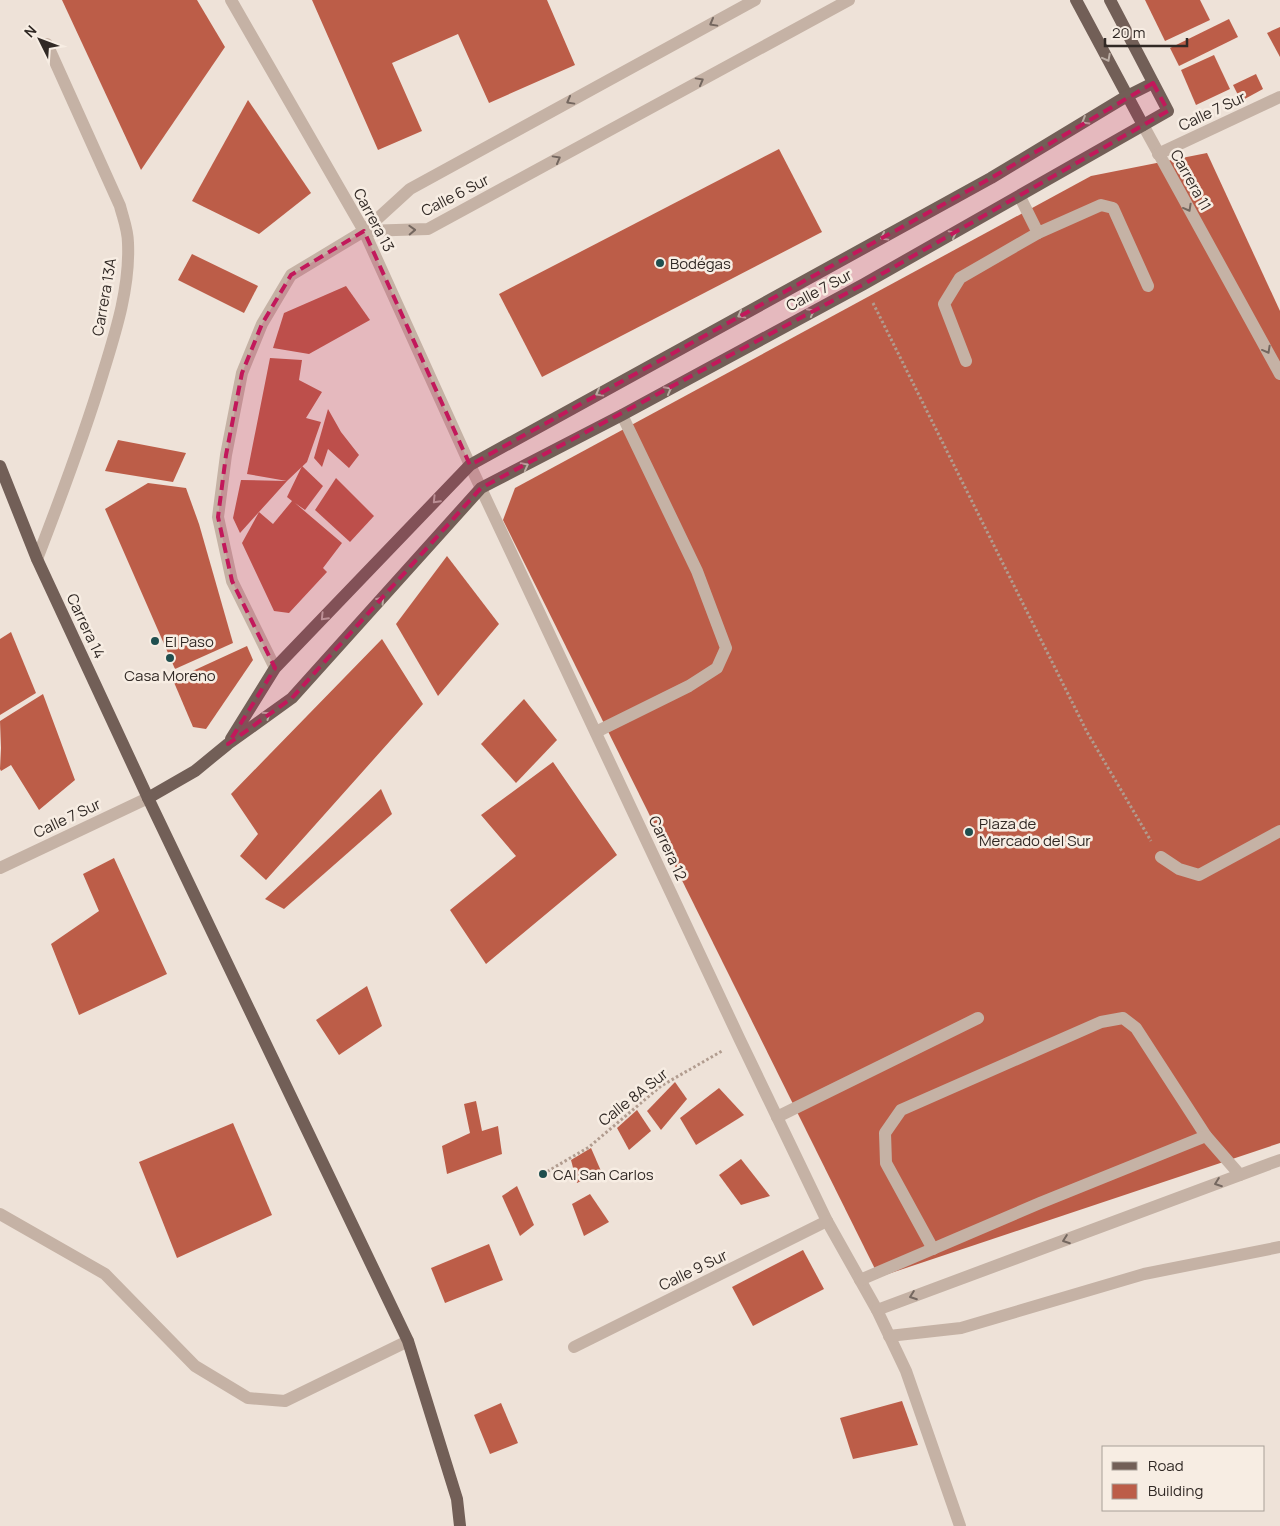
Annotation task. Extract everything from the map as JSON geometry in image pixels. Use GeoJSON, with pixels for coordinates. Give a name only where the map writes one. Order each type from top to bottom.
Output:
{"type":"FeatureCollection","features":[{"type":"Feature","properties":{"kind":"main road","name":"Carrera 11"},"geometry":{"type":"LineString","coordinates":[[1076,0],[1143,125]]}},
{"type":"Feature","properties":{"kind":"main road"},"geometry":{"type":"LineString","coordinates":[[1110,0],[1153,83]]}},
{"type":"Feature","properties":{"kind":"main road","name":"Calle 7 Sur"},"geometry":{"type":"LineString","coordinates":[[228,744],[275,668],[470,464],[991,178],[1127,96],[1153,83],[1168,111],[1020,197],[864,284],[622,415],[482,488]]}},
{"type":"Feature","properties":{"kind":"main road","name":"Carrera 14"},"geometry":{"type":"LineString","coordinates":[[0,466],[37,559],[148,798],[408,1341],[457,1498],[460,1526]]}},
{"type":"Feature","properties":{"kind":"main road"},"geometry":{"type":"LineString","coordinates":[[148,798],[195,771],[228,744],[292,698],[482,488]]}},
{"type":"Feature","properties":{"kind":"street","name":"Carrera 13"},"geometry":{"type":"LineString","coordinates":[[231,0],[364,231],[482,488]]}},
{"type":"Feature","properties":{"kind":"street","name":"Calle 6 Sur"},"geometry":{"type":"LineString","coordinates":[[364,231],[410,189],[755,0]]}},
{"type":"Feature","properties":{"kind":"street","name":"Calle 6 Sur"},"geometry":{"type":"LineString","coordinates":[[364,231],[428,229],[849,0]]}},
{"type":"Feature","properties":{"kind":"street","name":"Carrera 13A"},"geometry":{"type":"LineString","coordinates":[[37,559],[84,437],[117,328],[124,294],[128,242],[120,206],[47,44]]}},
{"type":"Feature","properties":{"kind":"street","name":"Calle 7 Sur"},"geometry":{"type":"LineString","coordinates":[[1158,154],[1280,97]]}},
{"type":"Feature","properties":{"kind":"street","name":"Carrera 11"},"geometry":{"type":"LineString","coordinates":[[1143,125],[1280,374]]}},
{"type":"Feature","properties":{"kind":"street"},"geometry":{"type":"LineString","coordinates":[[1020,197],[1038,233]]}},
{"type":"Feature","properties":{"kind":"street"},"geometry":{"type":"LineString","coordinates":[[966,361],[944,304],[960,278],[1038,233],[1101,205],[1113,208],[1148,286]]}},
{"type":"Feature","properties":{"kind":"street"},"geometry":{"type":"LineString","coordinates":[[275,668],[232,581],[218,517],[226,455],[240,382],[262,324],[291,275],[364,231]]}},
{"type":"Feature","properties":{"kind":"street"},"geometry":{"type":"LineString","coordinates":[[596,732],[689,686],[717,668],[726,648],[697,571],[622,415]]}},
{"type":"Feature","properties":{"kind":"street","name":"Carrera 12"},"geometry":{"type":"LineString","coordinates":[[482,488],[740,1040],[827,1221],[877,1310],[906,1371],[960,1526]]}},
{"type":"Feature","properties":{"kind":"street","name":"Calle 7 Sur"},"geometry":{"type":"LineString","coordinates":[[0,868],[148,798]]}},
{"type":"Feature","properties":{"kind":"street"},"geometry":{"type":"LineString","coordinates":[[1161,857],[1179,869],[1199,874],[1280,831]]}},
{"type":"Feature","properties":{"kind":"street"},"geometry":{"type":"LineString","coordinates":[[777,1117],[978,1018]]}},
{"type":"Feature","properties":{"kind":"street"},"geometry":{"type":"LineString","coordinates":[[933,1249],[886,1163],[885,1133],[900,1110],[1101,1022],[1123,1018],[1136,1028],[1206,1136],[1240,1175]]}},
{"type":"Feature","properties":{"kind":"street"},"geometry":{"type":"LineString","coordinates":[[860,1280],[1040,1203],[1206,1136]]}},
{"type":"Feature","properties":{"kind":"street"},"geometry":{"type":"LineString","coordinates":[[877,1310],[1280,1160]]}},
{"type":"Feature","properties":{"kind":"street"},"geometry":{"type":"LineString","coordinates":[[0,1214],[105,1274],[195,1366],[248,1398],[285,1401],[408,1341]]}},
{"type":"Feature","properties":{"kind":"street","name":"Calle 9 Sur"},"geometry":{"type":"LineString","coordinates":[[574,1347],[827,1221]]}},
{"type":"Feature","properties":{"kind":"street"},"geometry":{"type":"LineString","coordinates":[[889,1336],[961,1328],[1144,1274],[1280,1247]]}},
{"type":"Feature","properties":{"kind":"path"},"geometry":{"type":"LineString","coordinates":[[864,284],[1087,732],[1161,857]]}},
{"type":"Feature","properties":{"kind":"path","name":"Calle 8A Sur"},"geometry":{"type":"LineString","coordinates":[[543,1174],[588,1147],[661,1086],[740,1040]]}},
{"type":"Feature","properties":{"kind":"highlighted area"},"geometry":{"type":"Polygon","coordinates":[[[1153,83],[1168,111],[864,284],[481,488],[292,698],[228,744],[275,668],[232,581],[218,517],[226,455],[242,373],[262,324],[291,275],[364,231],[470,465],[991,178],[1153,83]]]}},
{"type":"Feature","properties":{"kind":"building"},"geometry":{"type":"Polygon","coordinates":[[[62,0],[197,0],[225,47],[141,170],[62,0]]]}},
{"type":"Feature","properties":{"kind":"building"},"geometry":{"type":"Polygon","coordinates":[[[312,0],[547,0],[575,65],[489,103],[458,34],[392,63],[422,131],[378,150],[312,0]]]}},
{"type":"Feature","properties":{"kind":"building"},"geometry":{"type":"Polygon","coordinates":[[[1145,0],[1200,0],[1210,20],[1165,41],[1145,0]]]}},
{"type":"Feature","properties":{"kind":"building"},"geometry":{"type":"Polygon","coordinates":[[[1229,19],[1238,37],[1179,66],[1170,48],[1229,19]]]}},
{"type":"Feature","properties":{"kind":"building"},"geometry":{"type":"Polygon","coordinates":[[[1280,27],[1280,57],[1267,33],[1280,27]]]}},
{"type":"Feature","properties":{"kind":"building"},"geometry":{"type":"Polygon","coordinates":[[[1214,55],[1230,89],[1196,105],[1181,70],[1214,55]]]}},
{"type":"Feature","properties":{"kind":"building"},"geometry":{"type":"Polygon","coordinates":[[[1256,74],[1263,89],[1241,101],[1233,85],[1256,74]]]}},
{"type":"Feature","properties":{"kind":"building"},"geometry":{"type":"Polygon","coordinates":[[[248,100],[311,193],[259,234],[192,201],[248,100]]]}},
{"type":"Feature","properties":{"kind":"building","name":"Bodégas"},"geometry":{"type":"Polygon","coordinates":[[[779,149],[822,232],[542,377],[499,294],[779,149]]]}},
{"type":"Feature","properties":{"kind":"building","name":"Plaza de Mercado del Sur"},"geometry":{"type":"Polygon","coordinates":[[[1207,153],[1280,311],[1280,1143],[879,1277],[503,520],[515,488],[1091,176],[1207,153]]]}},
{"type":"Feature","properties":{"kind":"building"},"geometry":{"type":"Polygon","coordinates":[[[192,254],[258,286],[244,313],[178,280],[192,254]]]}},
{"type":"Feature","properties":{"kind":"building"},"geometry":{"type":"Polygon","coordinates":[[[346,286],[370,320],[309,354],[273,348],[284,313],[346,286]]]}},
{"type":"Feature","properties":{"kind":"building"},"geometry":{"type":"Polygon","coordinates":[[[270,358],[302,360],[299,380],[322,392],[306,418],[321,422],[307,462],[287,481],[247,474],[270,358]]]}},
{"type":"Feature","properties":{"kind":"building"},"geometry":{"type":"Polygon","coordinates":[[[328,409],[341,432],[359,455],[349,468],[328,449],[322,467],[314,458],[328,409]]]}},
{"type":"Feature","properties":{"kind":"building"},"geometry":{"type":"Polygon","coordinates":[[[118,440],[186,453],[173,482],[105,471],[118,440]]]}},
{"type":"Feature","properties":{"kind":"building"},"geometry":{"type":"Polygon","coordinates":[[[302,466],[323,486],[305,510],[295,503],[342,543],[323,568],[327,572],[289,613],[274,611],[242,543],[259,512],[273,524],[292,501],[287,497],[302,466]]]}},
{"type":"Feature","properties":{"kind":"building"},"geometry":{"type":"Polygon","coordinates":[[[336,478],[374,516],[350,542],[315,510],[336,478]]]}},
{"type":"Feature","properties":{"kind":"building"},"geometry":{"type":"Polygon","coordinates":[[[241,480],[287,481],[240,533],[233,518],[241,480]]]}},
{"type":"Feature","properties":{"kind":"building"},"geometry":{"type":"Polygon","coordinates":[[[148,483],[186,488],[199,524],[233,643],[175,669],[105,509],[148,483]]]}},
{"type":"Feature","properties":{"kind":"building"},"geometry":{"type":"Polygon","coordinates":[[[447,556],[499,624],[438,696],[396,624],[447,556]]]}},
{"type":"Feature","properties":{"kind":"building"},"geometry":{"type":"Polygon","coordinates":[[[11,632],[36,693],[0,715],[0,639],[11,632]]]}},
{"type":"Feature","properties":{"kind":"building"},"geometry":{"type":"Polygon","coordinates":[[[382,639],[423,704],[266,880],[240,856],[258,834],[231,794],[382,639]]]}},
{"type":"Feature","properties":{"kind":"building"},"geometry":{"type":"Polygon","coordinates":[[[247,646],[253,660],[206,729],[193,727],[173,680],[247,646]]]}},
{"type":"Feature","properties":{"kind":"building"},"geometry":{"type":"Polygon","coordinates":[[[43,694],[75,780],[39,810],[11,765],[1,771],[0,769],[0,721],[43,694]]]}},
{"type":"Feature","properties":{"kind":"building"},"geometry":{"type":"Polygon","coordinates":[[[524,699],[557,740],[516,783],[481,744],[524,699]]]}},
{"type":"Feature","properties":{"kind":"building"},"geometry":{"type":"Polygon","coordinates":[[[553,762],[617,855],[486,964],[450,910],[516,856],[481,815],[553,762]]]}},
{"type":"Feature","properties":{"kind":"building"},"geometry":{"type":"Polygon","coordinates":[[[381,789],[392,814],[284,909],[265,899],[381,789]]]}},
{"type":"Feature","properties":{"kind":"building"},"geometry":{"type":"Polygon","coordinates":[[[114,858],[167,974],[79,1015],[51,944],[99,911],[83,874],[114,858]]]}},
{"type":"Feature","properties":{"kind":"building"},"geometry":{"type":"Polygon","coordinates":[[[367,986],[382,1026],[339,1055],[316,1020],[367,986]]]}},
{"type":"Feature","properties":{"kind":"building"},"geometry":{"type":"Polygon","coordinates":[[[675,1082],[687,1099],[661,1130],[647,1111],[675,1082]]]}},
{"type":"Feature","properties":{"kind":"building"},"geometry":{"type":"Polygon","coordinates":[[[719,1088],[744,1115],[696,1145],[680,1118],[719,1088]]]}},
{"type":"Feature","properties":{"kind":"building"},"geometry":{"type":"Polygon","coordinates":[[[476,1101],[482,1131],[498,1126],[502,1154],[447,1174],[442,1146],[470,1133],[464,1104],[476,1101]]]}},
{"type":"Feature","properties":{"kind":"building"},"geometry":{"type":"Polygon","coordinates":[[[637,1110],[651,1131],[629,1150],[617,1128],[637,1110]]]}},
{"type":"Feature","properties":{"kind":"building"},"geometry":{"type":"Polygon","coordinates":[[[233,1123],[272,1215],[177,1258],[139,1162],[233,1123]]]}},
{"type":"Feature","properties":{"kind":"building"},"geometry":{"type":"Polygon","coordinates":[[[591,1148],[601,1171],[577,1183],[571,1160],[591,1148]]]}},
{"type":"Feature","properties":{"kind":"building"},"geometry":{"type":"Polygon","coordinates":[[[741,1159],[770,1196],[741,1205],[719,1175],[741,1159]]]}},
{"type":"Feature","properties":{"kind":"building"},"geometry":{"type":"Polygon","coordinates":[[[517,1186],[534,1225],[520,1236],[502,1196],[517,1186]]]}},
{"type":"Feature","properties":{"kind":"building"},"geometry":{"type":"Polygon","coordinates":[[[590,1194],[609,1222],[584,1236],[572,1204],[590,1194]]]}},
{"type":"Feature","properties":{"kind":"building"},"geometry":{"type":"Polygon","coordinates":[[[489,1244],[503,1280],[445,1303],[431,1268],[489,1244]]]}},
{"type":"Feature","properties":{"kind":"building"},"geometry":{"type":"Polygon","coordinates":[[[803,1250],[824,1289],[753,1326],[732,1287],[803,1250]]]}},
{"type":"Feature","properties":{"kind":"building"},"geometry":{"type":"Polygon","coordinates":[[[902,1401],[918,1445],[853,1459],[840,1418],[902,1401]]]}},
{"type":"Feature","properties":{"kind":"building"},"geometry":{"type":"Polygon","coordinates":[[[501,1403],[518,1443],[490,1454],[474,1415],[501,1403]]]}},
{"type":"Feature","properties":{"kind":"place","name":"Bodégas"},"geometry":{"type":"Point","coordinates":[660,263]}},
{"type":"Feature","properties":{"kind":"place","name":"El Paso"},"geometry":{"type":"Point","coordinates":[155,641]}},
{"type":"Feature","properties":{"kind":"place","name":"Casa Moreno"},"geometry":{"type":"Point","coordinates":[170,658]}},
{"type":"Feature","properties":{"kind":"place","name":"Plaza de Mercado del Sur"},"geometry":{"type":"Point","coordinates":[969,832]}},
{"type":"Feature","properties":{"kind":"place","name":"CAI San Carlos"},"geometry":{"type":"Point","coordinates":[543,1174]}}]}
